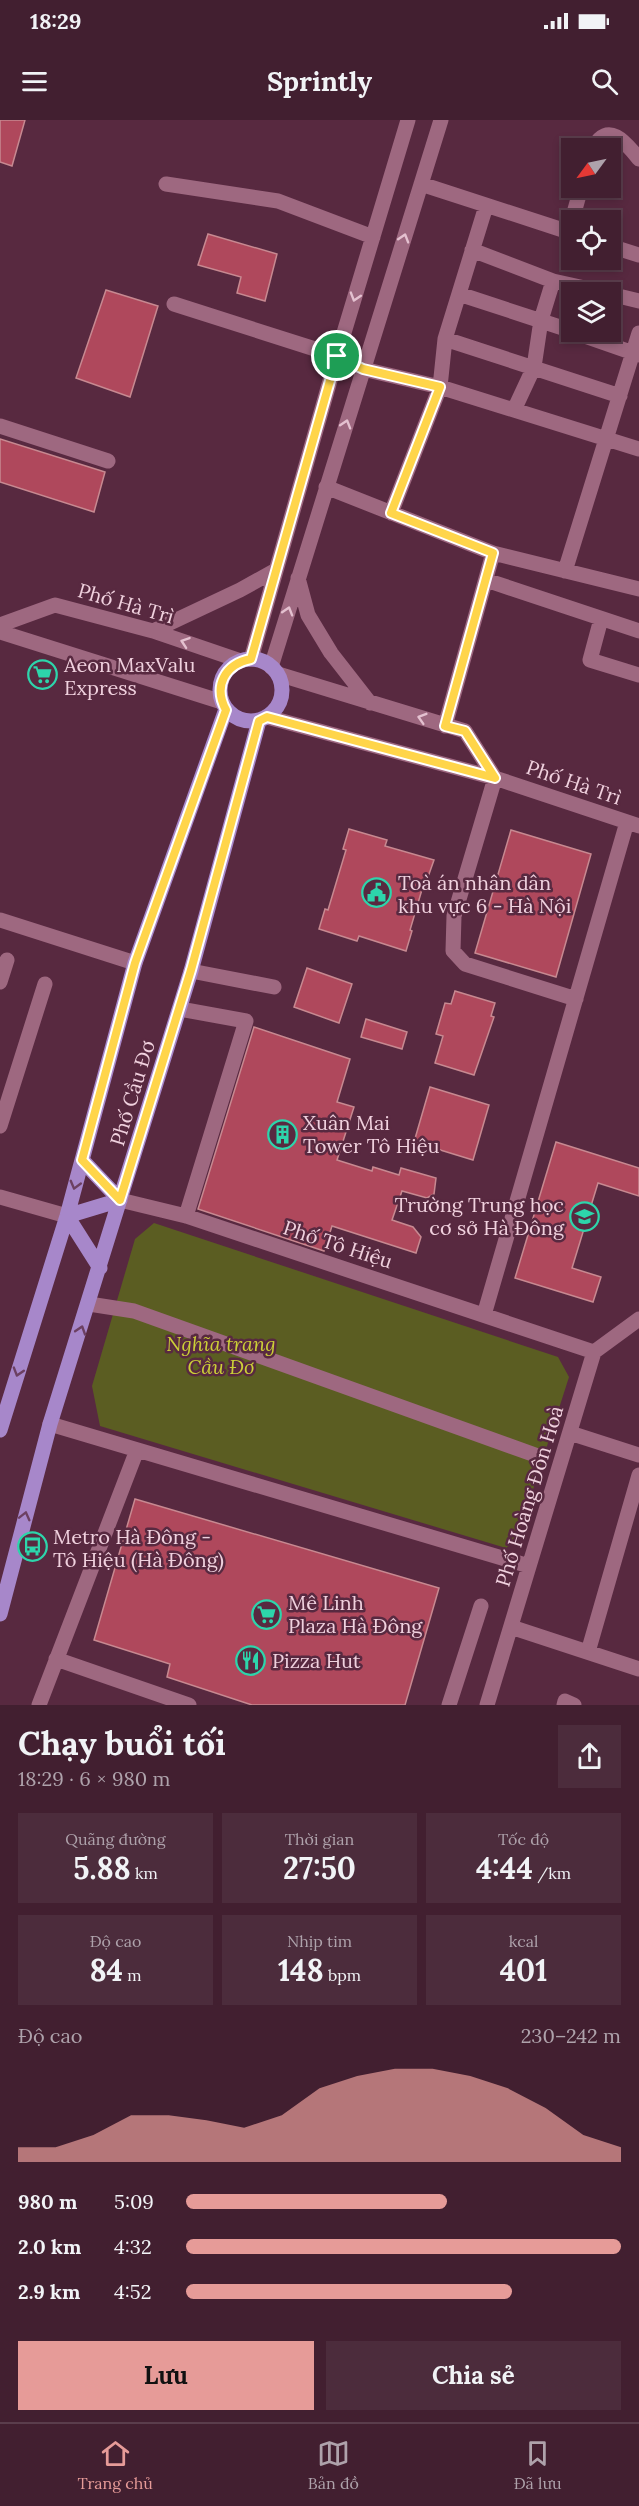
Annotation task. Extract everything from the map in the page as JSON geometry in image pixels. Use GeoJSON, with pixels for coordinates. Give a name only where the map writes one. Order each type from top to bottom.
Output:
{"type":"FeatureCollection","features":[{"type":"Feature","properties":{"kind":"main road"},"geometry":{"type":"LineString","coordinates":[[246,660],[262,661],[275,671],[282,683],[280,703],[263,719],[241,720],[224,706],[220,683],[231,666],[246,660]]}},
{"type":"Feature","properties":{"kind":"main road","name":"Phố Cầu Đơ"},"geometry":{"type":"LineString","coordinates":[[0,1430],[67,1216],[135,963],[224,706]]}},
{"type":"Feature","properties":{"kind":"main road","name":"Phố Cầu Đơ"},"geometry":{"type":"LineString","coordinates":[[0,1614],[50,1424],[180,1009],[263,719]]}},
{"type":"Feature","properties":{"kind":"main road"},"geometry":{"type":"LineString","coordinates":[[82,1160],[120,1200],[67,1216],[100,1268]]}},
{"type":"Feature","properties":{"kind":"street"},"geometry":{"type":"LineString","coordinates":[[246,660],[276,570],[408,120]]}},
{"type":"Feature","properties":{"kind":"street"},"geometry":{"type":"LineString","coordinates":[[275,671],[298,578],[441,120]]}},
{"type":"Feature","properties":{"kind":"street"},"geometry":{"type":"LineString","coordinates":[[599,138],[614,134],[620,138]]}},
{"type":"Feature","properties":{"kind":"street"},"geometry":{"type":"LineString","coordinates":[[621,139],[639,159]]}},
{"type":"Feature","properties":{"kind":"street"},"geometry":{"type":"LineString","coordinates":[[166,184],[278,201],[373,237]]}},
{"type":"Feature","properties":{"kind":"street"},"geometry":{"type":"LineString","coordinates":[[421,184],[486,206],[561,225]]}},
{"type":"Feature","properties":{"kind":"street"},"geometry":{"type":"LineString","coordinates":[[391,513],[440,387],[445,339],[486,206]]}},
{"type":"Feature","properties":{"kind":"street"},"geometry":{"type":"LineString","coordinates":[[621,249],[639,255]]}},
{"type":"Feature","properties":{"kind":"street"},"geometry":{"type":"LineString","coordinates":[[472,250],[561,283]]}},
{"type":"Feature","properties":{"kind":"street"},"geometry":{"type":"LineString","coordinates":[[514,410],[534,366],[541,320],[553,281]]}},
{"type":"Feature","properties":{"kind":"street"},"geometry":{"type":"LineString","coordinates":[[459,294],[561,327]]}},
{"type":"Feature","properties":{"kind":"street"},"geometry":{"type":"LineString","coordinates":[[621,297],[639,301]]}},
{"type":"Feature","properties":{"kind":"street"},"geometry":{"type":"LineString","coordinates":[[174,304],[337,356],[363,369],[440,387],[639,449]]}},
{"type":"Feature","properties":{"kind":"street"},"geometry":{"type":"LineString","coordinates":[[565,571],[620,396],[636,354],[639,333]]}},
{"type":"Feature","properties":{"kind":"street"},"geometry":{"type":"LineString","coordinates":[[445,339],[534,366],[620,396]]}},
{"type":"Feature","properties":{"kind":"street"},"geometry":{"type":"LineString","coordinates":[[603,342],[636,354]]}},
{"type":"Feature","properties":{"kind":"street"},"geometry":{"type":"LineString","coordinates":[[0,426],[108,461]]}},
{"type":"Feature","properties":{"kind":"street"},"geometry":{"type":"LineString","coordinates":[[326,487],[493,553],[639,589]]}},
{"type":"Feature","properties":{"kind":"street"},"geometry":{"type":"LineString","coordinates":[[445,726],[493,553]]}},
{"type":"Feature","properties":{"kind":"street"},"geometry":{"type":"LineString","coordinates":[[153,631],[240,590],[276,570]]}},
{"type":"Feature","properties":{"kind":"street"},"geometry":{"type":"LineString","coordinates":[[298,578],[308,615],[331,653],[370,703]]}},
{"type":"Feature","properties":{"kind":"street"},"geometry":{"type":"LineString","coordinates":[[486,580],[639,631]]}},
{"type":"Feature","properties":{"kind":"street","name":"Phố Hà Trì"},"geometry":{"type":"LineString","coordinates":[[0,624],[55,605],[153,631],[246,660]]}},
{"type":"Feature","properties":{"kind":"street"},"geometry":{"type":"LineString","coordinates":[[601,619],[590,660],[639,675]]}},
{"type":"Feature","properties":{"kind":"street"},"geometry":{"type":"LineString","coordinates":[[0,632],[224,706]]}},
{"type":"Feature","properties":{"kind":"street","name":"Phố Hà Trì"},"geometry":{"type":"LineString","coordinates":[[275,671],[370,703],[465,731],[495,778]]}},
{"type":"Feature","properties":{"kind":"street","name":"Phố Hà Trì"},"geometry":{"type":"LineString","coordinates":[[263,719],[495,778],[633,824]]}},
{"type":"Feature","properties":{"kind":"street"},"geometry":{"type":"LineString","coordinates":[[495,778],[454,916],[453,951],[465,964],[576,999]]}},
{"type":"Feature","properties":{"kind":"street"},"geometry":{"type":"LineString","coordinates":[[484,1315],[576,999],[633,824]]}},
{"type":"Feature","properties":{"kind":"street"},"geometry":{"type":"LineString","coordinates":[[0,920],[135,963]]}},
{"type":"Feature","properties":{"kind":"street"},"geometry":{"type":"LineString","coordinates":[[0,982],[7,960]]}},
{"type":"Feature","properties":{"kind":"street"},"geometry":{"type":"LineString","coordinates":[[191,970],[274,987]]}},
{"type":"Feature","properties":{"kind":"street"},"geometry":{"type":"LineString","coordinates":[[0,1126],[45,984]]}},
{"type":"Feature","properties":{"kind":"street"},"geometry":{"type":"LineString","coordinates":[[180,1009],[246,1020],[186,1216]]}},
{"type":"Feature","properties":{"kind":"street"},"geometry":{"type":"LineString","coordinates":[[0,1197],[67,1216]]}},
{"type":"Feature","properties":{"kind":"street","name":"Phố Tô Hiệu"},"geometry":{"type":"LineString","coordinates":[[120,1200],[186,1216],[594,1352]]}},
{"type":"Feature","properties":{"kind":"street"},"geometry":{"type":"LineString","coordinates":[[89,1304],[134,1311],[537,1456]]}},
{"type":"Feature","properties":{"kind":"street"},"geometry":{"type":"LineString","coordinates":[[594,1352],[639,1319]]}},
{"type":"Feature","properties":{"kind":"street","name":"Phố Hoàng Đôn Hoà"},"geometry":{"type":"LineString","coordinates":[[488,1705],[594,1352]]}},
{"type":"Feature","properties":{"kind":"street"},"geometry":{"type":"LineString","coordinates":[[50,1424],[529,1566]]}},
{"type":"Feature","properties":{"kind":"street"},"geometry":{"type":"LineString","coordinates":[[570,1433],[639,1455]]}},
{"type":"Feature","properties":{"kind":"street"},"geometry":{"type":"LineString","coordinates":[[39,1705],[137,1450]]}},
{"type":"Feature","properties":{"kind":"street"},"geometry":{"type":"LineString","coordinates":[[588,1652],[639,1475]]}},
{"type":"Feature","properties":{"kind":"street"},"geometry":{"type":"LineString","coordinates":[[449,1705],[481,1606]]}},
{"type":"Feature","properties":{"kind":"street"},"geometry":{"type":"LineString","coordinates":[[511,1627],[639,1669]]}},
{"type":"Feature","properties":{"kind":"street"},"geometry":{"type":"LineString","coordinates":[[56,1659],[189,1705]]}},
{"type":"Feature","properties":{"kind":"street"},"geometry":{"type":"LineString","coordinates":[[564,1705],[565,1701],[574,1705]]}},
{"type":"Feature","properties":{"kind":"green space","name":"Nghĩa trang Cầu Đơ"},"geometry":{"type":"Polygon","coordinates":[[[154,1223],[558,1357],[569,1377],[517,1540],[506,1548],[100,1426],[92,1386],[135,1239],[154,1223]]]}},
{"type":"Feature","properties":{"kind":"building"},"geometry":{"type":"Polygon","coordinates":[[[0,120],[25,120],[12,166],[0,162],[0,120]]]}},
{"type":"Feature","properties":{"kind":"building"},"geometry":{"type":"Polygon","coordinates":[[[208,234],[277,254],[265,301],[237,293],[241,277],[198,265],[208,234]]]}},
{"type":"Feature","properties":{"kind":"building"},"geometry":{"type":"Polygon","coordinates":[[[106,290],[158,306],[130,397],[76,378],[106,290]]]}},
{"type":"Feature","properties":{"kind":"building"},"geometry":{"type":"Polygon","coordinates":[[[0,439],[105,472],[94,512],[0,482],[0,439]]]}},
{"type":"Feature","properties":{"kind":"building","name":"Toà án nhân dân khu vực 6 - Hà Nội"},"geometry":{"type":"Polygon","coordinates":[[[349,829],[387,840],[385,846],[434,860],[428,877],[426,876],[406,951],[359,936],[357,941],[319,929],[325,909],[328,910],[346,850],[343,849],[349,829]]]}},
{"type":"Feature","properties":{"kind":"building"},"geometry":{"type":"Polygon","coordinates":[[[511,830],[591,854],[556,977],[475,953],[511,830]]]}},
{"type":"Feature","properties":{"kind":"building"},"geometry":{"type":"Polygon","coordinates":[[[307,968],[352,984],[339,1023],[294,1007],[307,968]]]}},
{"type":"Feature","properties":{"kind":"building"},"geometry":{"type":"Polygon","coordinates":[[[455,991],[495,1003],[491,1016],[494,1017],[474,1075],[435,1063],[443,1036],[436,1034],[445,1003],[451,1004],[455,991]]]}},
{"type":"Feature","properties":{"kind":"building"},"geometry":{"type":"Polygon","coordinates":[[[366,1019],[407,1032],[402,1049],[361,1037],[366,1019]]]}},
{"type":"Feature","properties":{"kind":"building","name":"Xuân Mai Tower Tô Hiệu"},"geometry":{"type":"Polygon","coordinates":[[[254,1027],[350,1059],[337,1102],[354,1107],[337,1160],[372,1171],[373,1167],[399,1175],[401,1168],[436,1178],[434,1194],[427,1198],[402,1191],[392,1220],[413,1227],[421,1237],[416,1253],[332,1226],[324,1251],[198,1209],[254,1027]]]}},
{"type":"Feature","properties":{"kind":"building"},"geometry":{"type":"Polygon","coordinates":[[[430,1087],[489,1105],[473,1160],[414,1142],[430,1087]]]}},
{"type":"Feature","properties":{"kind":"building"},"geometry":{"type":"Polygon","coordinates":[[[556,1142],[639,1168],[639,1196],[598,1183],[572,1268],[601,1277],[593,1302],[515,1278],[556,1142]]]}},
{"type":"Feature","properties":{"kind":"building","name":"Mê Linh Plaza Hà Đông"},"geometry":{"type":"Polygon","coordinates":[[[135,1499],[439,1588],[405,1705],[252,1705],[167,1677],[170,1664],[94,1640],[135,1499]]]}},
{"type":"Feature","properties":{"kind":"place","name":"Aeon MaxValu Express"},"geometry":{"type":"Point","coordinates":[43,675]}},
{"type":"Feature","properties":{"kind":"place","name":"Toà án nhân dân khu vực 6 - Hà Nội"},"geometry":{"type":"Point","coordinates":[377,893]}},
{"type":"Feature","properties":{"kind":"place","name":"Xuân Mai Tower Tô Hiệu"},"geometry":{"type":"Point","coordinates":[282,1134]}},
{"type":"Feature","properties":{"kind":"place","name":"Trường Trung học cơ sở Hà Đông"},"geometry":{"type":"Point","coordinates":[585,1216]}},
{"type":"Feature","properties":{"kind":"place","name":"Metro Hà Đông - Tô Hiệu (Hà Đông)"},"geometry":{"type":"Point","coordinates":[32,1547]}},
{"type":"Feature","properties":{"kind":"place","name":"Mê Linh Plaza Hà Đông"},"geometry":{"type":"Point","coordinates":[267,1614]}},
{"type":"Feature","properties":{"kind":"place","name":"Pizza Hut"},"geometry":{"type":"Point","coordinates":[251,1660]}},
{"type":"Feature","properties":{"kind":"route"},"geometry":{"type":"LineString","coordinates":[[337,356],[363,369],[440,387],[391,513],[493,553],[445,726],[465,731],[495,778],[267,717],[259,721],[191,970],[120,1200],[82,1160],[135,963],[226,710],[220,693],[220,683],[231,666],[251,659],[337,356]]}}]}
